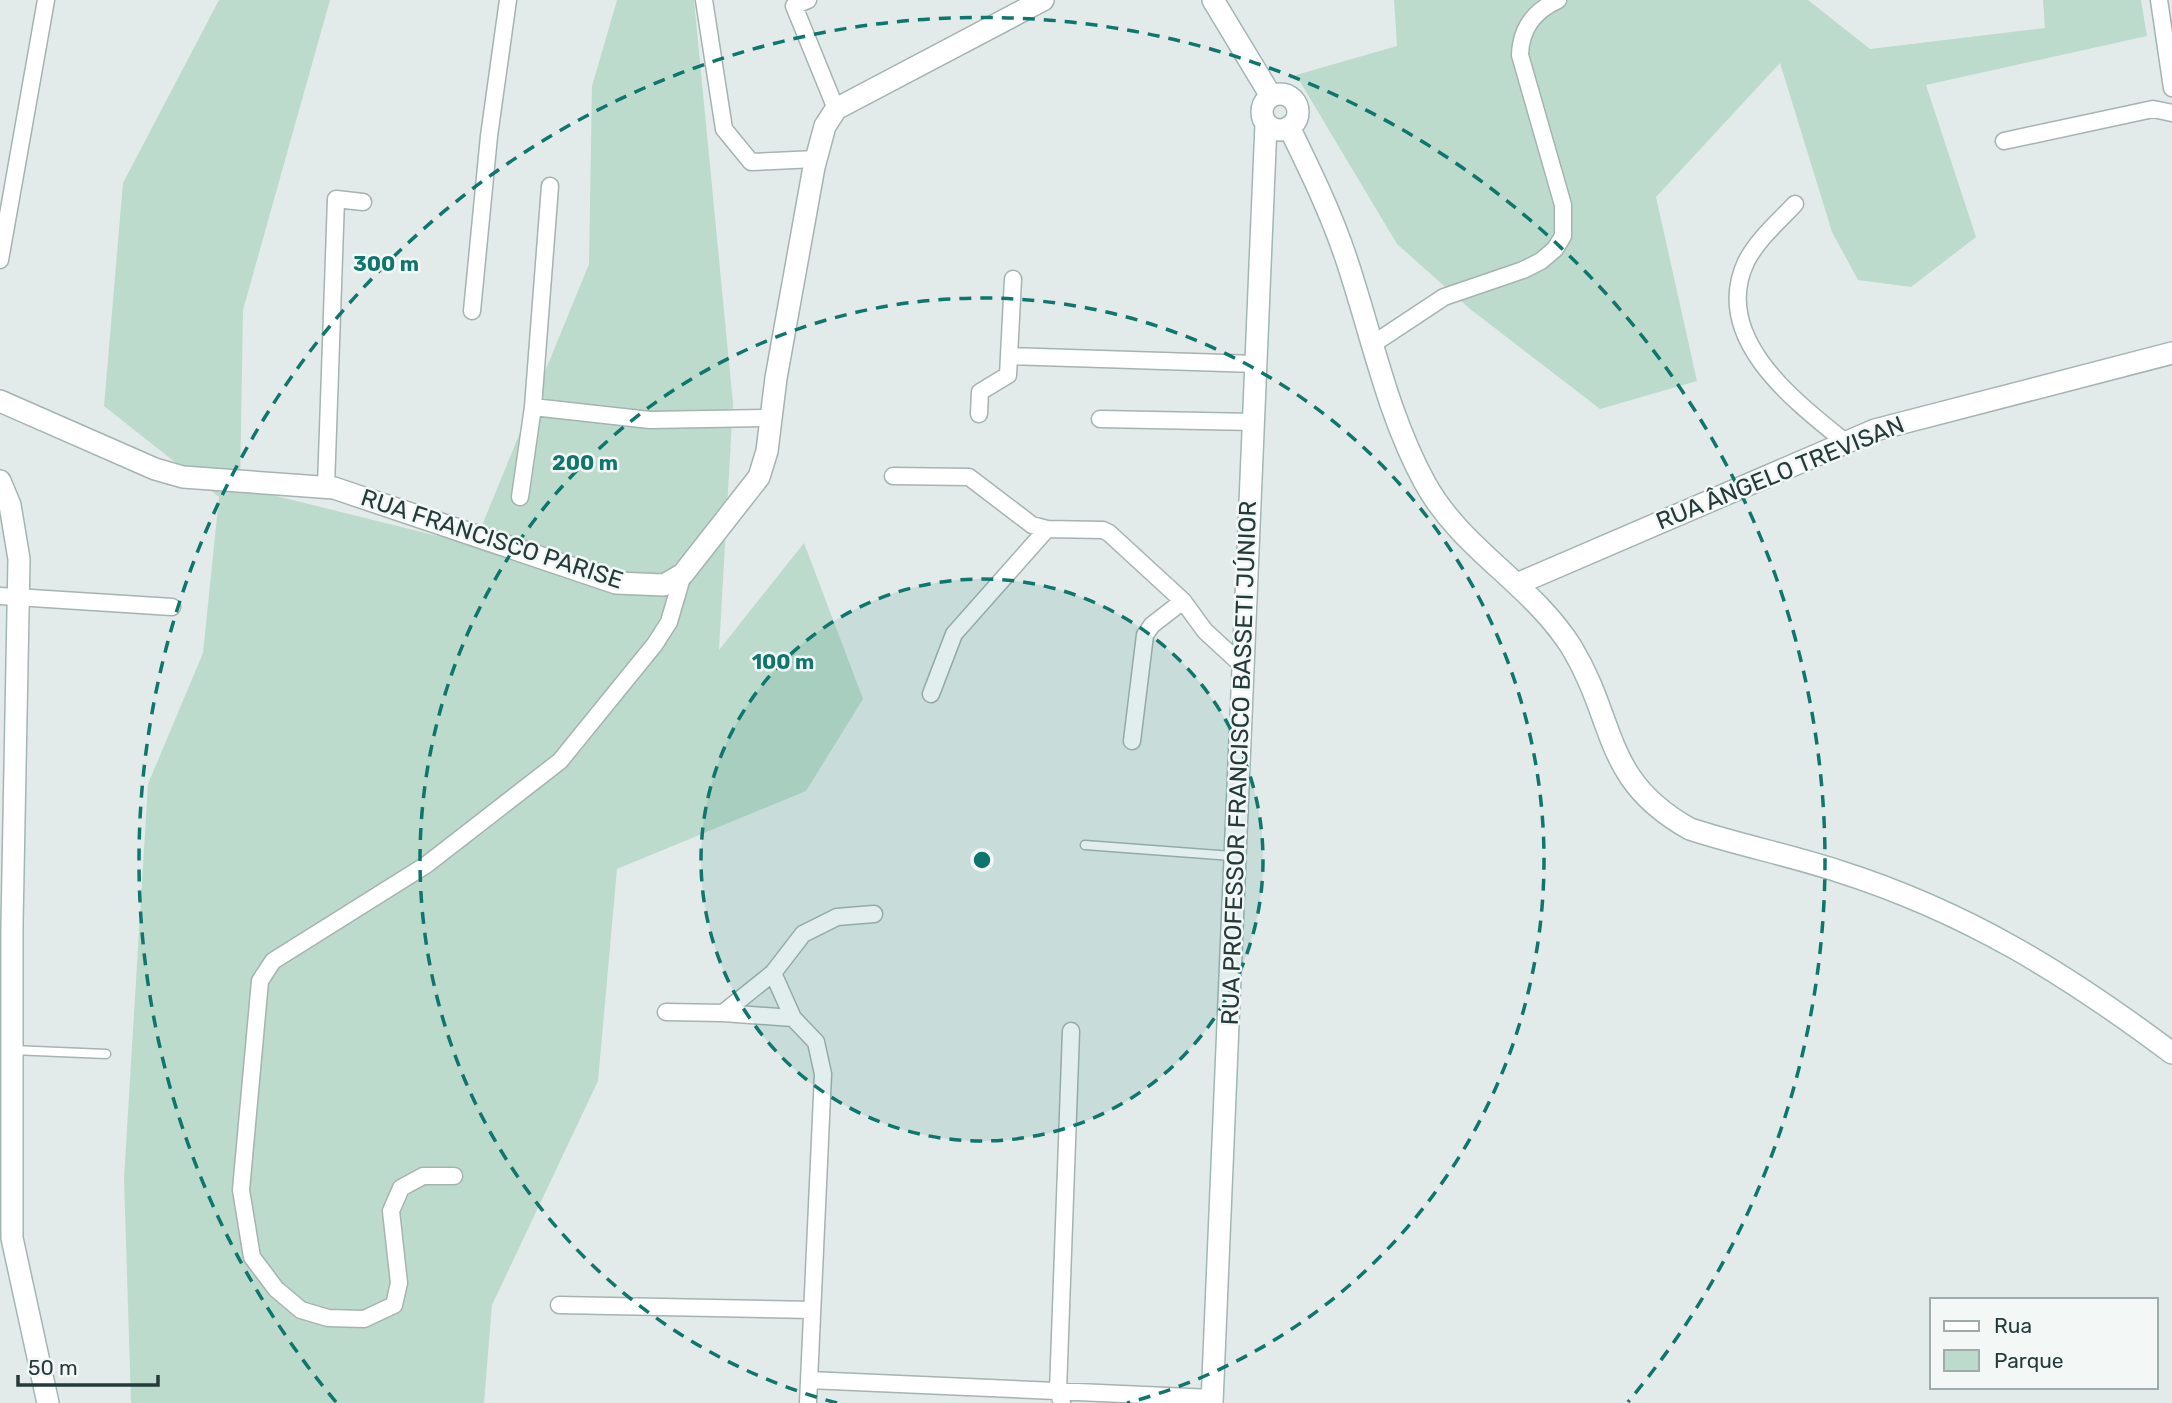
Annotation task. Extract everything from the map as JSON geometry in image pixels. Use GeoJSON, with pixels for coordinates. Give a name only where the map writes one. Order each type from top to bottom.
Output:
{"type":"FeatureCollection","features":[{"type":"Feature","properties":{"kind":"main road"},"geometry":{"type":"LineString","coordinates":[[683,574],[759,477],[767,451],[816,159],[825,126],[835,109],[1042,0]]}},
{"type":"Feature","properties":{"kind":"main road"},"geometry":{"type":"LineString","coordinates":[[1213,0],[1271,96]]}},
{"type":"Feature","properties":{"kind":"main road"},"geometry":{"type":"LineString","coordinates":[[1283,94],[1294,100],[1297,118],[1289,127],[1277,130],[1266,124],[1262,109],[1271,96],[1283,94]]}},
{"type":"Feature","properties":{"kind":"main road","name":"RUA PROFESSOR FRANCISCO BASSETI JÚNIOR"},"geometry":{"type":"LineString","coordinates":[[1212,1401],[1266,124]]}},
{"type":"Feature","properties":{"kind":"main road"},"geometry":{"type":"LineString","coordinates":[[1289,127],[1337,232],[1403,433],[1425,483],[1461,533],[1517,584],[1558,628],[1572,650],[1633,785],[1668,817],[1712,836],[1863,879],[1984,930],[2070,980],[2172,1053]]}},
{"type":"Feature","properties":{"kind":"main road","name":"RUA ÂNGELO TREVISAN"},"geometry":{"type":"LineString","coordinates":[[1517,584],[1844,441],[1909,419],[2067,382],[2172,353]]}},
{"type":"Feature","properties":{"kind":"main road","name":"RUA FRANCISCO PARISE"},"geometry":{"type":"LineString","coordinates":[[0,401],[155,469],[183,477],[326,487],[616,583],[664,585],[683,574]]}},
{"type":"Feature","properties":{"kind":"main road"},"geometry":{"type":"LineString","coordinates":[[0,481],[10,505],[19,559],[9,596],[6,1015],[12,1050],[12,1238],[48,1403]]}},
{"type":"Feature","properties":{"kind":"street"},"geometry":{"type":"LineString","coordinates":[[0,260],[46,0]]}},
{"type":"Feature","properties":{"kind":"street"},"geometry":{"type":"LineString","coordinates":[[472,311],[489,136],[508,0]]}},
{"type":"Feature","properties":{"kind":"street"},"geometry":{"type":"LineString","coordinates":[[704,0],[724,129],[751,162],[816,159]]}},
{"type":"Feature","properties":{"kind":"street"},"geometry":{"type":"LineString","coordinates":[[808,0],[794,6],[835,109]]}},
{"type":"Feature","properties":{"kind":"street"},"geometry":{"type":"LineString","coordinates":[[1373,344],[1444,297],[1523,270],[1541,261],[1555,249],[1563,236],[1563,205],[1520,55],[1521,37],[1531,19],[1559,0]]}},
{"type":"Feature","properties":{"kind":"street"},"geometry":{"type":"LineString","coordinates":[[2159,0],[2172,88]]}},
{"type":"Feature","properties":{"kind":"street"},"geometry":{"type":"LineString","coordinates":[[2004,141],[2153,109],[2172,113]]}},
{"type":"Feature","properties":{"kind":"street"},"geometry":{"type":"LineString","coordinates":[[520,496],[533,407],[550,186]]}},
{"type":"Feature","properties":{"kind":"street"},"geometry":{"type":"LineString","coordinates":[[326,487],[336,199],[363,202]]}},
{"type":"Feature","properties":{"kind":"street"},"geometry":{"type":"LineString","coordinates":[[1795,204],[1747,259],[1739,281],[1738,302],[1743,327],[1757,357],[1795,399],[1844,441]]}},
{"type":"Feature","properties":{"kind":"street"},"geometry":{"type":"LineString","coordinates":[[979,414],[980,392],[1008,375],[1013,279]]}},
{"type":"Feature","properties":{"kind":"street"},"geometry":{"type":"LineString","coordinates":[[1009,355],[1256,364]]}},
{"type":"Feature","properties":{"kind":"street"},"geometry":{"type":"LineString","coordinates":[[533,407],[650,420],[771,418]]}},
{"type":"Feature","properties":{"kind":"street"},"geometry":{"type":"LineString","coordinates":[[1100,419],[1254,422]]}},
{"type":"Feature","properties":{"kind":"street"},"geometry":{"type":"LineString","coordinates":[[893,476],[969,477],[1021,518],[1047,529],[1103,530],[1110,533],[1183,601],[1205,631],[1243,666]]}},
{"type":"Feature","properties":{"kind":"street"},"geometry":{"type":"LineString","coordinates":[[931,694],[954,634],[1047,529]]}},
{"type":"Feature","properties":{"kind":"street"},"geometry":{"type":"LineString","coordinates":[[454,1176],[423,1176],[401,1188],[391,1211],[400,1283],[394,1306],[364,1319],[328,1318],[301,1310],[276,1289],[252,1257],[241,1190],[260,981],[273,961],[426,864],[560,761],[655,644],[669,622],[683,574]]}},
{"type":"Feature","properties":{"kind":"street"},"geometry":{"type":"LineString","coordinates":[[9,596],[172,607]]}},
{"type":"Feature","properties":{"kind":"street"},"geometry":{"type":"LineString","coordinates":[[1132,741],[1146,635],[1152,625],[1183,601]]}},
{"type":"Feature","properties":{"kind":"street"},"geometry":{"type":"LineString","coordinates":[[723,1013],[773,973],[792,944],[818,925],[838,917],[874,914]]}},
{"type":"Feature","properties":{"kind":"street"},"geometry":{"type":"LineString","coordinates":[[773,973],[793,1018],[816,1042],[823,1074],[808,1403]]}},
{"type":"Feature","properties":{"kind":"street"},"geometry":{"type":"LineString","coordinates":[[666,1012],[793,1018]]}},
{"type":"Feature","properties":{"kind":"street"},"geometry":{"type":"LineString","coordinates":[[1060,1397],[1071,1031]]}},
{"type":"Feature","properties":{"kind":"street"},"geometry":{"type":"LineString","coordinates":[[559,1305],[812,1310]]}},
{"type":"Feature","properties":{"kind":"street"},"geometry":{"type":"LineString","coordinates":[[809,1380],[1060,1397],[1212,1401]]}},
{"type":"Feature","properties":{"kind":"lane"},"geometry":{"type":"LineString","coordinates":[[1085,845],[1235,856]]}},
{"type":"Feature","properties":{"kind":"lane"},"geometry":{"type":"LineString","coordinates":[[12,1050],[106,1054]]}},
{"type":"Feature","properties":{"kind":"green space"},"geometry":{"type":"Polygon","coordinates":[[[219,0],[330,0],[243,310],[240,487],[474,545],[589,264],[592,86],[617,0],[694,0],[733,404],[719,650],[804,543],[863,699],[806,791],[617,869],[598,1081],[492,1305],[484,1403],[131,1403],[124,1178],[148,784],[203,653],[219,497],[104,406],[123,183],[219,0]]]}},
{"type":"Feature","properties":{"kind":"green space"},"geometry":{"type":"Polygon","coordinates":[[[1394,0],[1808,0],[1870,49],[2045,28],[2043,0],[2141,0],[2147,36],[1926,85],[1976,237],[1911,287],[1858,280],[1832,232],[1780,63],[1656,197],[1697,381],[1600,409],[1470,309],[1397,244],[1296,75],[1397,46],[1394,0]]]}}]}
